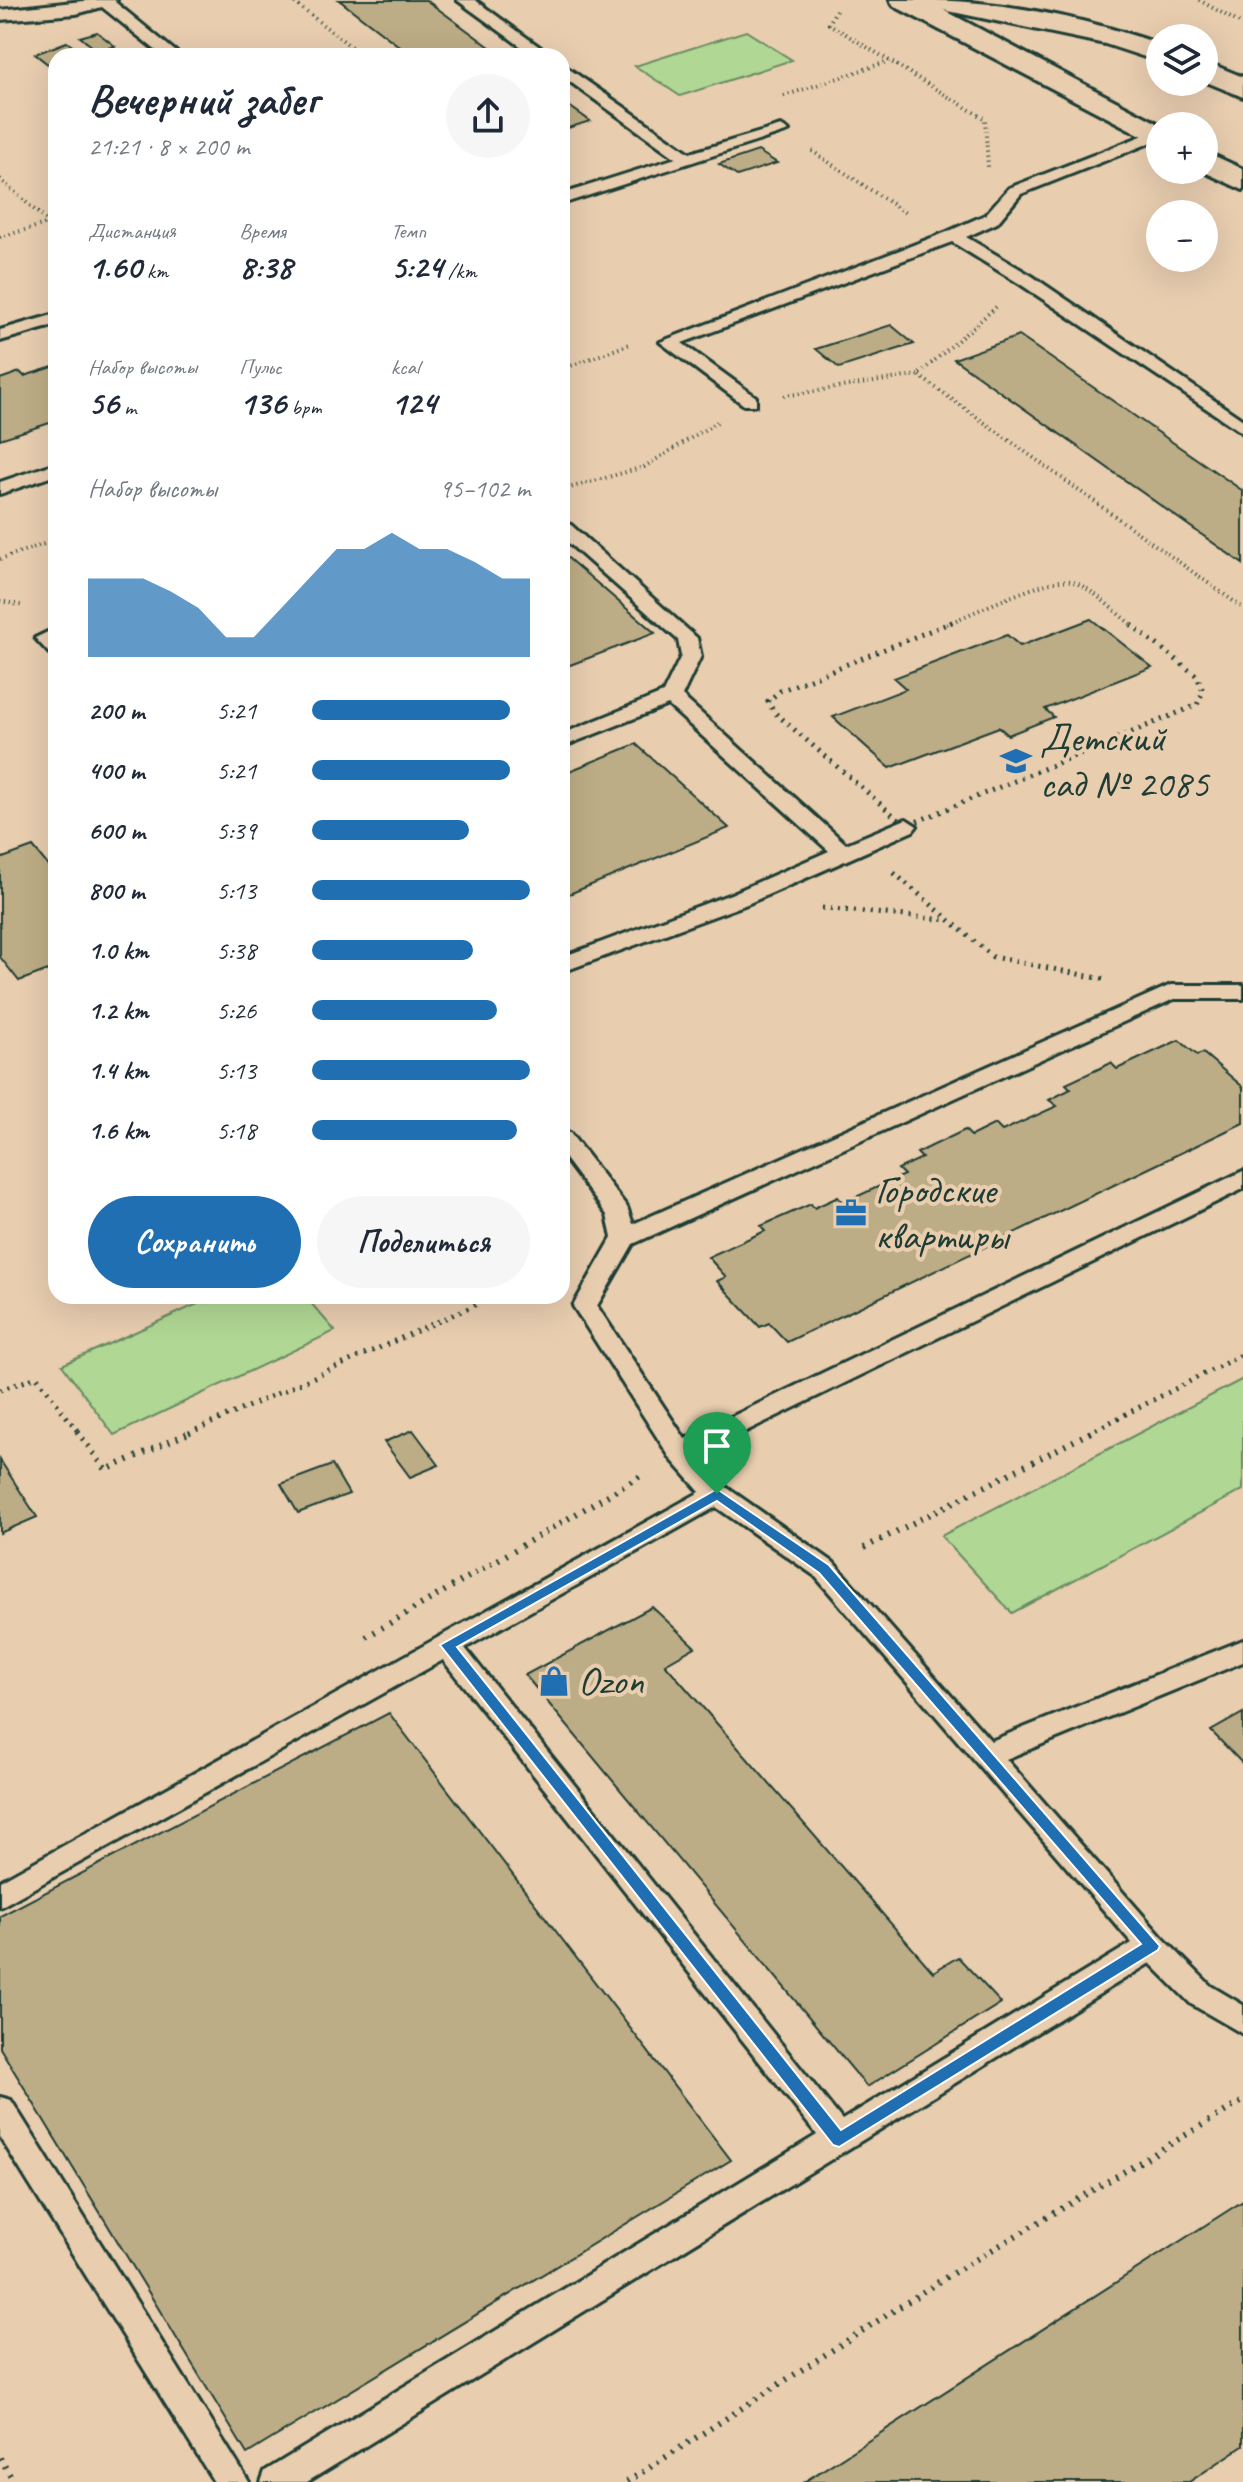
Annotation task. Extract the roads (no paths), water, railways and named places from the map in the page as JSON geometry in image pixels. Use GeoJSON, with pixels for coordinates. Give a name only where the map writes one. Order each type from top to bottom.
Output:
{"type":"FeatureCollection","features":[{"type":"Feature","properties":{"kind":"main road"},"geometry":{"type":"LineString","coordinates":[[904,0],[1146,129]]}},
{"type":"Feature","properties":{"kind":"main road"},"geometry":{"type":"LineString","coordinates":[[934,0],[1112,37],[1146,49]]}},
{"type":"Feature","properties":{"kind":"main road"},"geometry":{"type":"LineString","coordinates":[[1218,76],[1243,88]]}},
{"type":"Feature","properties":{"kind":"main road"},"geometry":{"type":"LineString","coordinates":[[1218,168],[1243,181]]}},
{"type":"Feature","properties":{"kind":"lane"},"geometry":{"type":"LineString","coordinates":[[465,0],[533,48]]}},
{"type":"Feature","properties":{"kind":"lane"},"geometry":{"type":"LineString","coordinates":[[0,15],[35,15],[107,1],[163,48]]}},
{"type":"Feature","properties":{"kind":"lane"},"geometry":{"type":"LineString","coordinates":[[570,75],[688,159]]}},
{"type":"Feature","properties":{"kind":"lane"},"geometry":{"type":"LineString","coordinates":[[570,196],[781,131]]}},
{"type":"Feature","properties":{"kind":"lane"},"geometry":{"type":"LineString","coordinates":[[750,401],[669,342],[953,236],[991,219],[1015,191],[1146,141]]}},
{"type":"Feature","properties":{"kind":"lane"},"geometry":{"type":"LineString","coordinates":[[953,236],[1026,280],[1243,428]]}},
{"type":"Feature","properties":{"kind":"lane"},"geometry":{"type":"LineString","coordinates":[[0,336],[48,321]]}},
{"type":"Feature","properties":{"kind":"lane"},"geometry":{"type":"LineString","coordinates":[[0,488],[48,472]]}},
{"type":"Feature","properties":{"kind":"lane"},"geometry":{"type":"LineString","coordinates":[[570,534],[687,638],[691,656],[671,697],[570,738]]}},
{"type":"Feature","properties":{"kind":"lane"},"geometry":{"type":"LineString","coordinates":[[671,697],[852,849]]}},
{"type":"Feature","properties":{"kind":"lane"},"geometry":{"type":"LineString","coordinates":[[570,962],[739,899],[906,826]]}},
{"type":"Feature","properties":{"kind":"lane"},"geometry":{"type":"LineString","coordinates":[[1243,992],[1171,992],[624,1238],[585,1306],[680,1452],[717,1494],[824,1569],[1152,1946],[1201,1995],[1243,2021]]}},
{"type":"Feature","properties":{"kind":"lane"},"geometry":{"type":"LineString","coordinates":[[570,1149],[619,1213],[624,1238]]}},
{"type":"Feature","properties":{"kind":"lane"},"geometry":{"type":"LineString","coordinates":[[680,1452],[1243,1179]]}},
{"type":"Feature","properties":{"kind":"lane"},"geometry":{"type":"LineString","coordinates":[[0,1895],[717,1494]]}},
{"type":"Feature","properties":{"kind":"lane"},"geometry":{"type":"LineString","coordinates":[[447,1645],[839,2140]]}},
{"type":"Feature","properties":{"kind":"lane"},"geometry":{"type":"LineString","coordinates":[[986,1755],[1243,1651]]}},
{"type":"Feature","properties":{"kind":"lane"},"geometry":{"type":"LineString","coordinates":[[277,2482],[1152,1946]]}},
{"type":"Feature","properties":{"kind":"lane"},"geometry":{"type":"LineString","coordinates":[[0,2110],[233,2482]]}},
{"type":"Feature","properties":{"kind":"place","name":"Детский сад № 2085"},"geometry":{"type":"Point","coordinates":[1016,761]}},
{"type":"Feature","properties":{"kind":"place","name":"Городские квартиры"},"geometry":{"type":"Point","coordinates":[851,1213]}},
{"type":"Feature","properties":{"kind":"place","name":"Ozon"},"geometry":{"type":"Point","coordinates":[554,1681]}}]}
